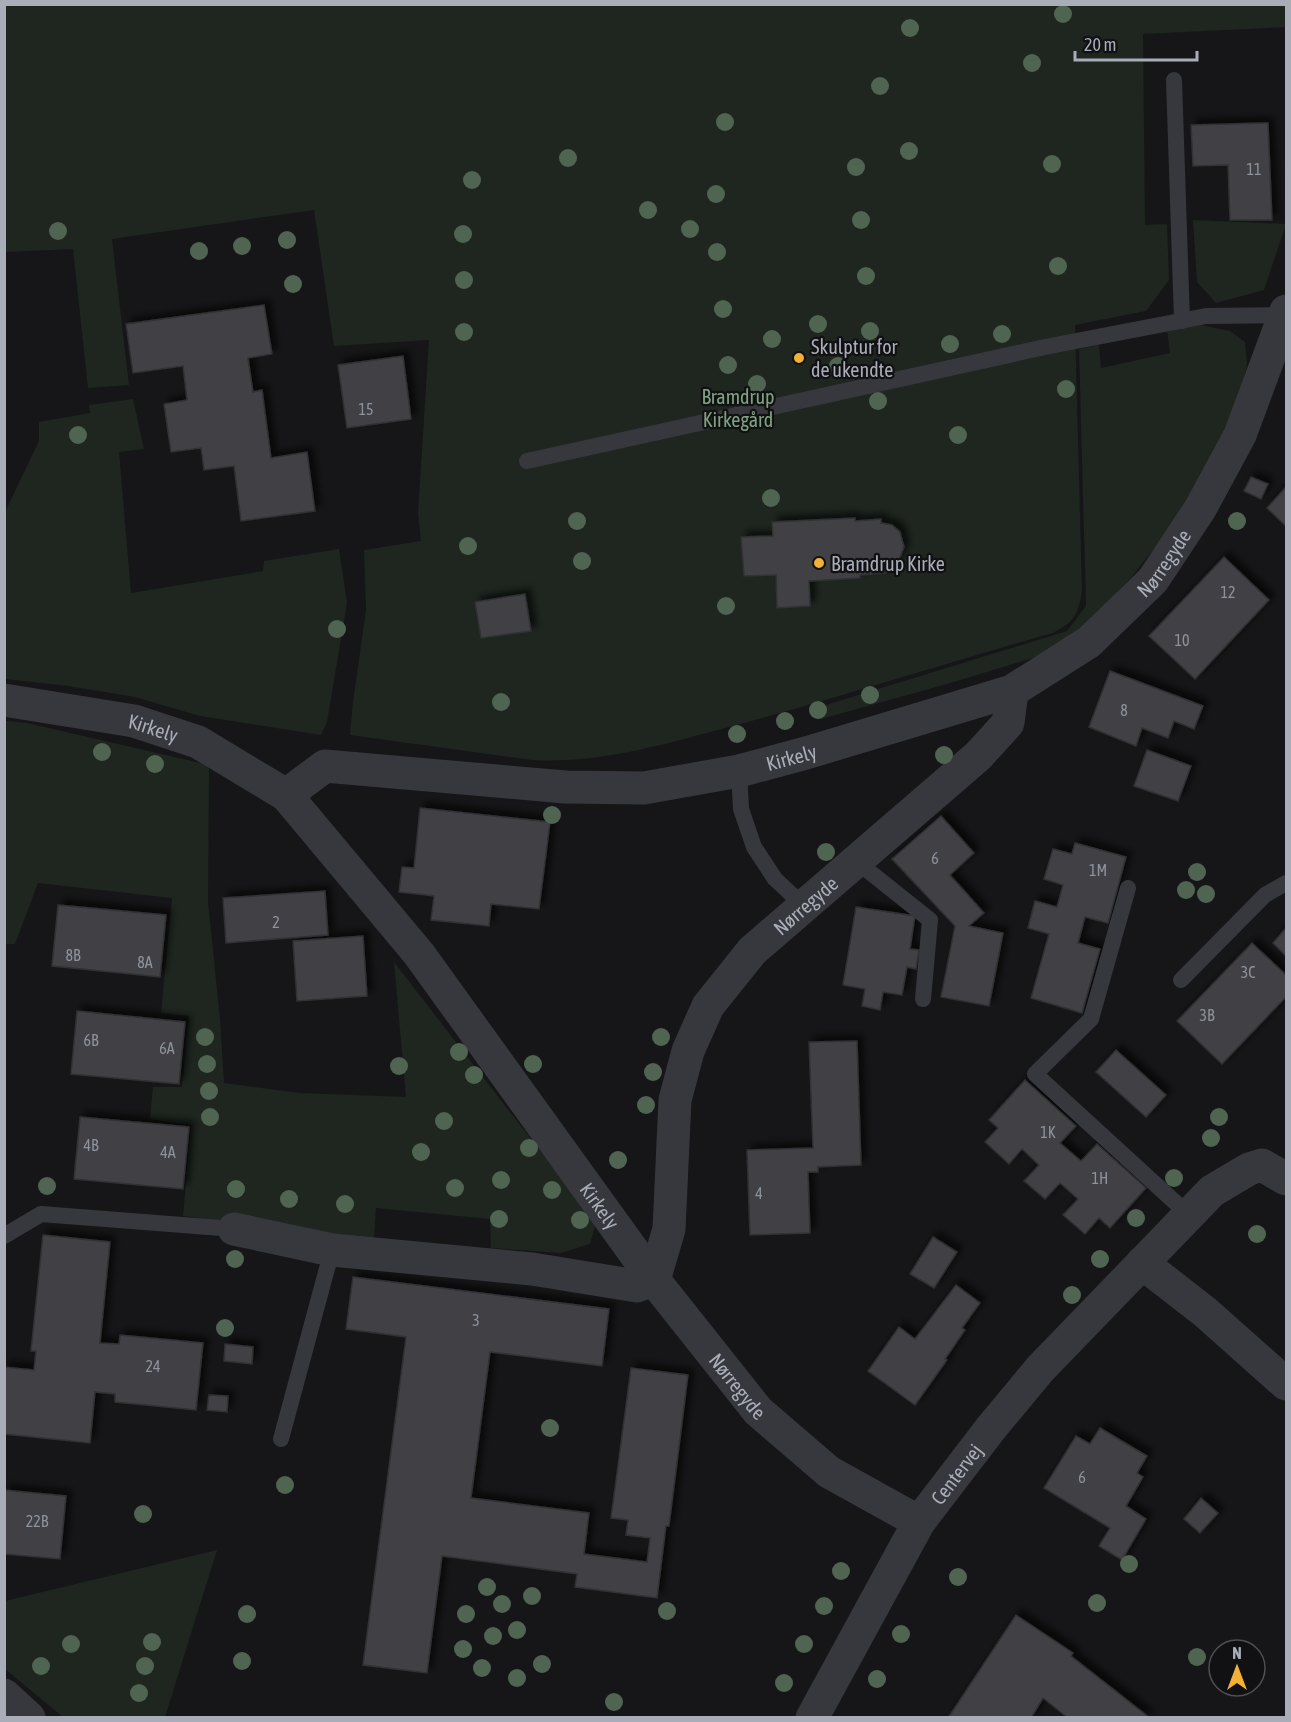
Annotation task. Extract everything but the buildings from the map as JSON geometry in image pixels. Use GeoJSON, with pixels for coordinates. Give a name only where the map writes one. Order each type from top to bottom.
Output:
{"type":"FeatureCollection","features":[{"type":"Feature","properties":{"kind":"street","name":"Nørregyde"},"geometry":{"type":"LineString","coordinates":[[919,1522],[829,1472],[758,1411],[654,1280],[669,1229],[675,1100],[688,1051],[708,1006],[752,951],[978,756],[1008,723],[1012,691],[1089,642],[1152,580],[1200,509],[1240,435],[1286,313]]}},
{"type":"Feature","properties":{"kind":"street","name":"Kirkely"},"geometry":{"type":"LineString","coordinates":[[286,795],[325,766],[566,787],[644,788],[739,771],[1012,691]]}},
{"type":"Feature","properties":{"kind":"street","name":"Kirkely"},"geometry":{"type":"LineString","coordinates":[[4,700],[134,721],[198,742],[286,795],[419,954],[654,1280]]}},
{"type":"Feature","properties":{"kind":"street","name":"Centervej"},"geometry":{"type":"LineString","coordinates":[[812,1718],[919,1522],[991,1428],[1040,1369],[1212,1191],[1249,1169],[1262,1165],[1287,1179]]}},
{"type":"Feature","properties":{"kind":"street"},"geometry":{"type":"LineString","coordinates":[[234,1229],[332,1250],[532,1269],[637,1286],[654,1280]]}},
{"type":"Feature","properties":{"kind":"street"},"geometry":{"type":"LineString","coordinates":[[1142,1263],[1205,1312],[1287,1384]]}},
{"type":"Feature","properties":{"kind":"street"},"geometry":{"type":"LineString","coordinates":[[4,1695],[29,1718]]}},
{"type":"Feature","properties":{"kind":"lane"},"geometry":{"type":"LineString","coordinates":[[1174,80],[1182,321]]}},
{"type":"Feature","properties":{"kind":"lane"},"geometry":{"type":"LineString","coordinates":[[527,461],[1045,347],[1206,316],[1286,313]]}},
{"type":"Feature","properties":{"kind":"lane"},"geometry":{"type":"LineString","coordinates":[[739,771],[741,809],[754,847],[775,879],[804,906]]}},
{"type":"Feature","properties":{"kind":"lane"},"geometry":{"type":"LineString","coordinates":[[856,861],[930,920],[923,999]]}},
{"type":"Feature","properties":{"kind":"lane"},"geometry":{"type":"LineString","coordinates":[[1181,980],[1265,895],[1287,883]]}},
{"type":"Feature","properties":{"kind":"lane"},"geometry":{"type":"LineString","coordinates":[[1128,888],[1091,1019],[1035,1074],[1189,1215]]}},
{"type":"Feature","properties":{"kind":"lane"},"geometry":{"type":"LineString","coordinates":[[4,1236],[41,1214],[234,1229]]}},
{"type":"Feature","properties":{"kind":"lane"},"geometry":{"type":"LineString","coordinates":[[281,1439],[332,1250]]}},
{"type":"Feature","properties":{"kind":"green space","name":"Bramdrup Kirkegård"},"geometry":{"type":"Polygon","coordinates":[[[1286,4],[1286,27],[1143,34],[1145,225],[1167,224],[1169,280],[1146,311],[1075,325],[1082,592],[1071,621],[1053,633],[770,716],[681,740],[607,756],[532,760],[350,735],[366,610],[364,550],[421,541],[418,513],[429,340],[334,346],[314,210],[112,239],[129,385],[88,388],[73,249],[5,252],[4,5],[1286,4]]]}},
{"type":"Feature","properties":{"kind":"green space"},"geometry":{"type":"Polygon","coordinates":[[[1193,220],[1286,224],[1264,290],[1216,303],[1197,282],[1193,220]]]}},
{"type":"Feature","properties":{"kind":"green space"},"geometry":{"type":"Polygon","coordinates":[[[1201,325],[1230,331],[1245,342],[1247,365],[1240,397],[1200,491],[1129,580],[1059,650],[821,719],[810,715],[813,709],[1067,631],[1086,606],[1079,349],[1099,345],[1101,368],[1170,353],[1167,329],[1201,325]]]}},
{"type":"Feature","properties":{"kind":"green space"},"geometry":{"type":"Polygon","coordinates":[[[133,399],[144,449],[119,452],[131,593],[263,571],[264,561],[339,549],[347,603],[327,722],[321,735],[200,716],[135,697],[5,679],[5,512],[39,441],[39,422],[90,413],[89,405],[133,399]]]}},
{"type":"Feature","properties":{"kind":"green space"},"geometry":{"type":"Polygon","coordinates":[[[5,721],[27,723],[209,765],[208,902],[224,1083],[300,1093],[406,1097],[394,962],[596,1223],[590,1244],[561,1253],[491,1248],[490,1219],[376,1208],[374,1240],[183,1216],[191,1125],[150,1119],[153,1087],[182,1087],[189,1016],[161,1013],[172,898],[38,883],[15,944],[5,944],[5,721]]]}},
{"type":"Feature","properties":{"kind":"green space"},"geometry":{"type":"Polygon","coordinates":[[[217,1550],[165,1717],[63,1717],[5,1669],[5,1601],[217,1550]]]}},
{"type":"Feature","properties":{"kind":"place","name":"Skulptur for de ukendte"},"geometry":{"type":"Point","coordinates":[799,358]}},
{"type":"Feature","properties":{"kind":"place","name":"Bramdrup Kirke"},"geometry":{"type":"Point","coordinates":[819,563]}}]}
